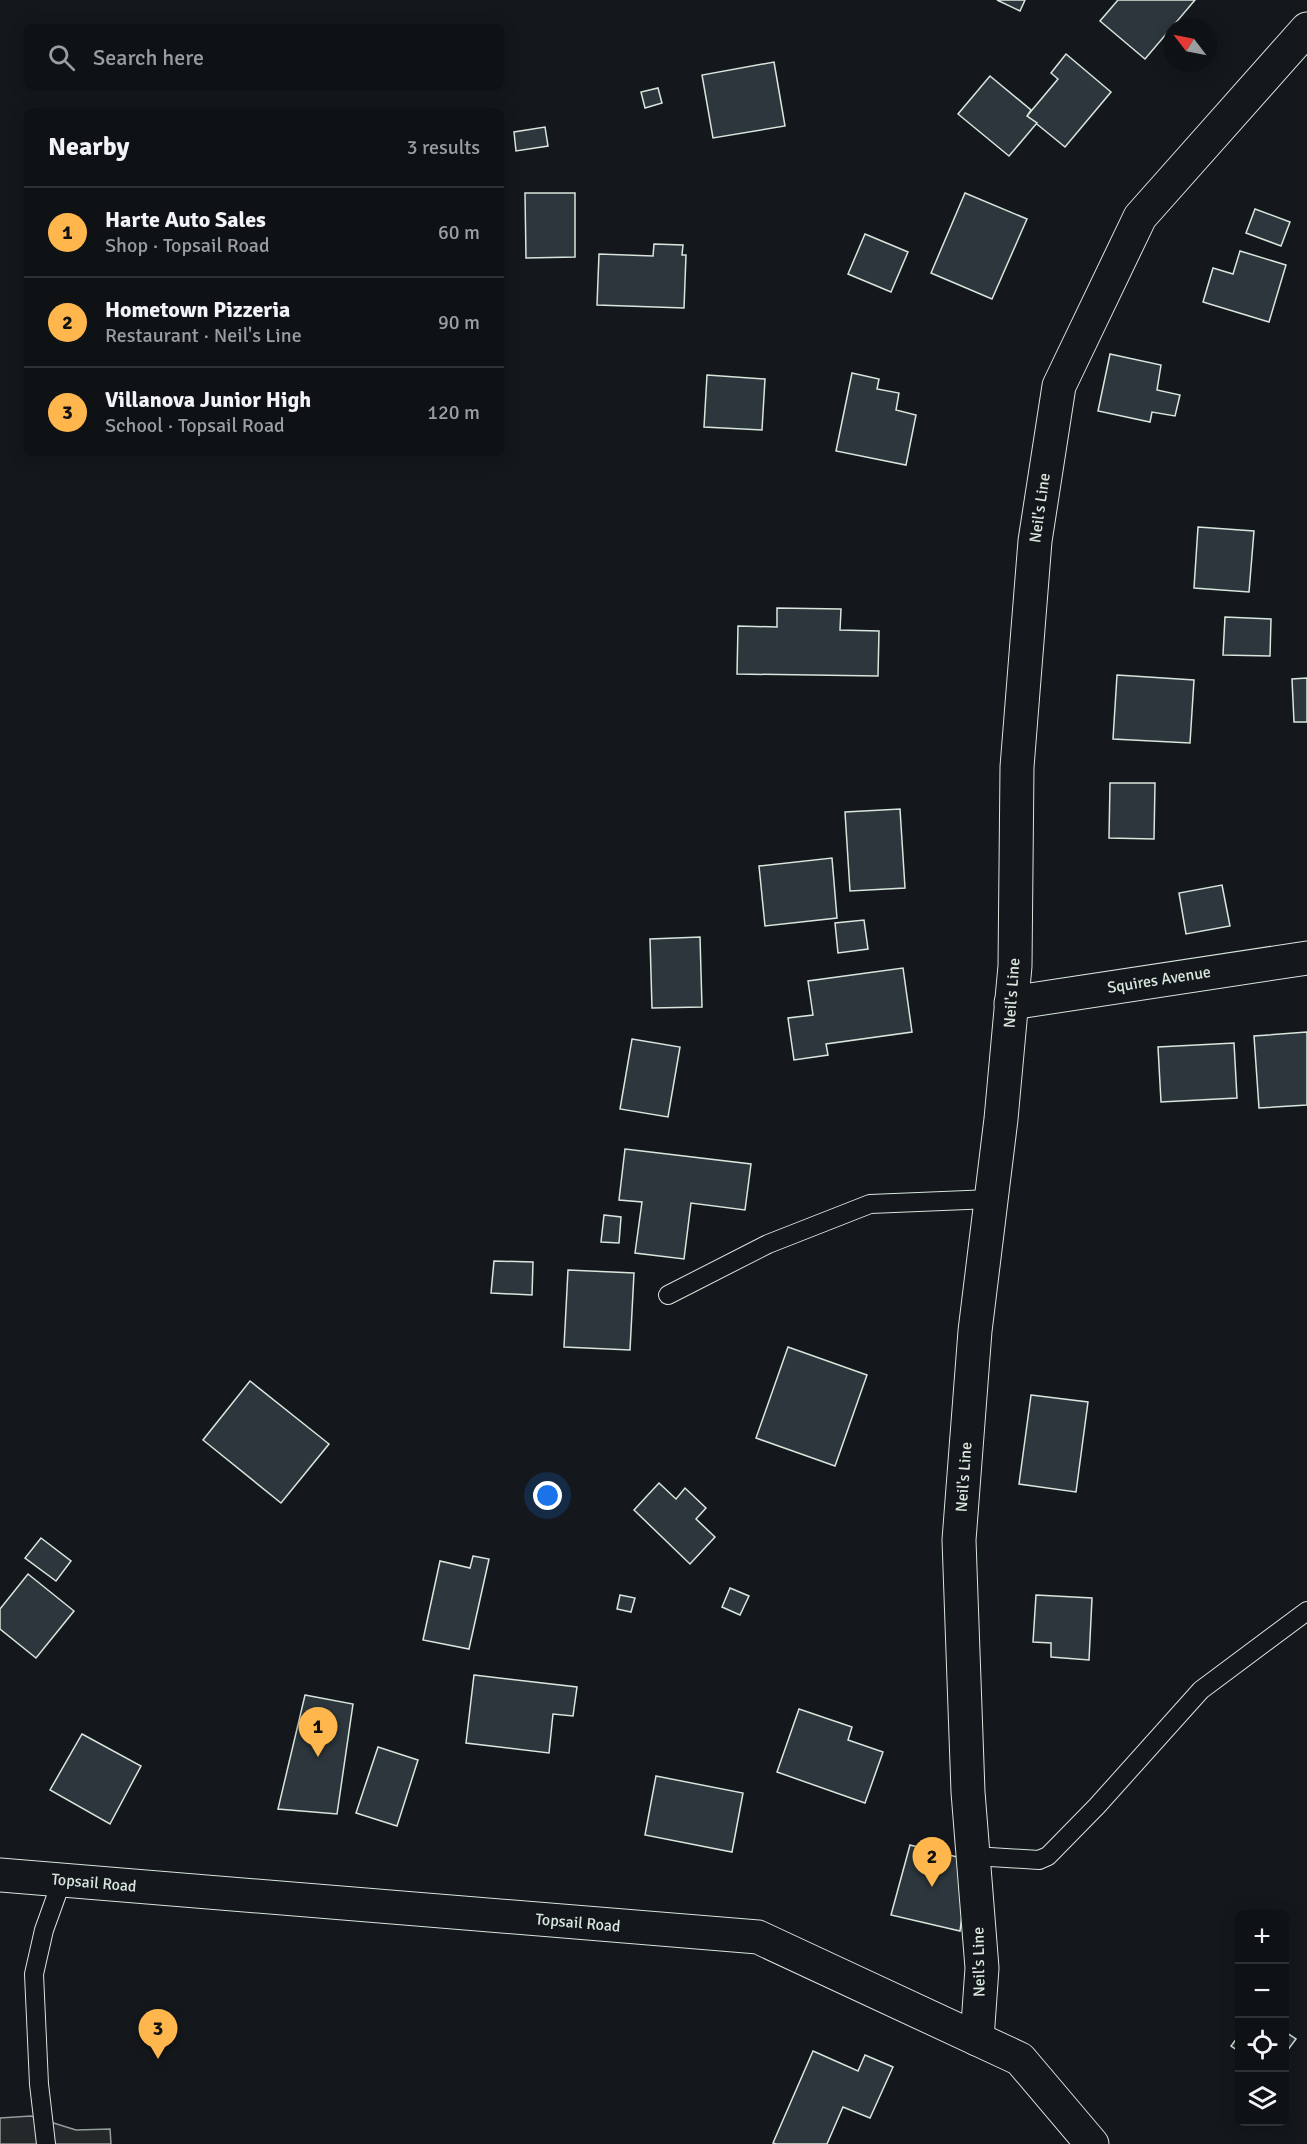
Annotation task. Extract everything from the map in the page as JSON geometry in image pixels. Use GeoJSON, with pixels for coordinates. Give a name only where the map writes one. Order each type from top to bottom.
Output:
{"type":"FeatureCollection","features":[{"type":"Feature","properties":{"kind":"street","name":"Neil's Line"},"geometry":{"type":"LineString","coordinates":[[976,2039],[982,1968],[968,1792],[959,1540],[975,1331],[1001,1119],[1015,966],[1017,767],[1035,541],[1059,386],[1140,217],[1307,29]]}},
{"type":"Feature","properties":{"kind":"street","name":"Squires Avenue"},"geometry":{"type":"LineString","coordinates":[[1011,1003],[1307,958]]}},
{"type":"Feature","properties":{"kind":"street","name":"Topsail Road"},"geometry":{"type":"LineString","coordinates":[[0,1875],[758,1937],[1020,2059],[1092,2144]]}},
{"type":"Feature","properties":{"kind":"lane"},"geometry":{"type":"LineString","coordinates":[[668,1295],[768,1244],[870,1204],[991,1199]]}},
{"type":"Feature","properties":{"kind":"lane"},"geometry":{"type":"LineString","coordinates":[[974,1856],[1039,1860],[1048,1856],[1097,1806],[1201,1690],[1307,1611]]}},
{"type":"Feature","properties":{"kind":"lane"},"geometry":{"type":"LineString","coordinates":[[46,2144],[39,2084],[34,1974],[44,1930],[62,1880]]}},
{"type":"Feature","properties":{"kind":"shaded area"},"geometry":{"type":"Polygon","coordinates":[[[31,2116],[76,2130],[110,2129],[111,2144],[0,2144],[0,2118],[31,2116]]]}},
{"type":"Feature","properties":{"kind":"building"},"geometry":{"type":"Polygon","coordinates":[[[997,0],[1025,0],[1020,11],[997,0]]]}},
{"type":"Feature","properties":{"kind":"building"},"geometry":{"type":"Polygon","coordinates":[[[1118,0],[1195,0],[1180,18],[1163,18],[1163,38],[1145,59],[1100,21],[1118,0]]]}},
{"type":"Feature","properties":{"kind":"building"},"geometry":{"type":"Polygon","coordinates":[[[1066,54],[1111,92],[1065,147],[1027,116],[1058,79],[1051,73],[1066,54]]]}},
{"type":"Feature","properties":{"kind":"building"},"geometry":{"type":"Polygon","coordinates":[[[774,62],[785,126],[713,138],[702,75],[774,62]]]}},
{"type":"Feature","properties":{"kind":"building"},"geometry":{"type":"Polygon","coordinates":[[[990,76],[1031,110],[1027,116],[1037,123],[1009,156],[958,114],[990,76]]]}},
{"type":"Feature","properties":{"kind":"building"},"geometry":{"type":"Polygon","coordinates":[[[658,88],[662,103],[645,108],[641,92],[658,88]]]}},
{"type":"Feature","properties":{"kind":"building"},"geometry":{"type":"Polygon","coordinates":[[[545,127],[548,146],[516,151],[514,132],[545,127]]]}},
{"type":"Feature","properties":{"kind":"building"},"geometry":{"type":"Polygon","coordinates":[[[525,193],[575,193],[575,257],[526,258],[525,193]]]}},
{"type":"Feature","properties":{"kind":"building"},"geometry":{"type":"Polygon","coordinates":[[[965,193],[1027,219],[992,299],[931,273],[965,193]]]}},
{"type":"Feature","properties":{"kind":"building"},"geometry":{"type":"Polygon","coordinates":[[[1255,209],[1290,222],[1281,246],[1246,233],[1255,209]]]}},
{"type":"Feature","properties":{"kind":"building"},"geometry":{"type":"Polygon","coordinates":[[[865,234],[908,252],[891,292],[848,274],[865,234]]]}},
{"type":"Feature","properties":{"kind":"building"},"geometry":{"type":"Polygon","coordinates":[[[654,244],[683,245],[682,255],[686,255],[684,308],[597,305],[599,254],[653,256],[654,244]]]}},
{"type":"Feature","properties":{"kind":"building"},"geometry":{"type":"Polygon","coordinates":[[[1240,251],[1286,265],[1269,322],[1203,302],[1213,268],[1233,274],[1240,251]]]}},
{"type":"Feature","properties":{"kind":"building"},"geometry":{"type":"Polygon","coordinates":[[[1110,354],[1161,365],[1157,390],[1180,395],[1175,416],[1152,412],[1150,422],[1098,411],[1110,354]]]}},
{"type":"Feature","properties":{"kind":"building"},"geometry":{"type":"Polygon","coordinates":[[[852,373],[879,379],[877,389],[899,393],[896,410],[916,415],[906,465],[836,451],[852,373]]]}},
{"type":"Feature","properties":{"kind":"building"},"geometry":{"type":"Polygon","coordinates":[[[707,375],[765,379],[762,430],[704,427],[707,375]]]}},
{"type":"Feature","properties":{"kind":"building"},"geometry":{"type":"Polygon","coordinates":[[[1198,527],[1254,531],[1249,592],[1194,588],[1198,527]]]}},
{"type":"Feature","properties":{"kind":"building"},"geometry":{"type":"Polygon","coordinates":[[[777,608],[841,609],[840,630],[879,631],[878,676],[737,674],[738,626],[777,627],[777,608]]]}},
{"type":"Feature","properties":{"kind":"building"},"geometry":{"type":"Polygon","coordinates":[[[1225,617],[1271,619],[1270,656],[1223,655],[1225,617]]]}},
{"type":"Feature","properties":{"kind":"building"},"geometry":{"type":"Polygon","coordinates":[[[1117,675],[1194,680],[1190,743],[1113,739],[1117,675]]]}},
{"type":"Feature","properties":{"kind":"building"},"geometry":{"type":"Polygon","coordinates":[[[1307,678],[1307,722],[1294,722],[1292,679],[1307,678]]]}},
{"type":"Feature","properties":{"kind":"building"},"geometry":{"type":"Polygon","coordinates":[[[1110,783],[1155,783],[1154,839],[1109,838],[1110,783]]]}},
{"type":"Feature","properties":{"kind":"building"},"geometry":{"type":"Polygon","coordinates":[[[900,809],[905,888],[850,891],[845,812],[900,809]]]}},
{"type":"Feature","properties":{"kind":"building"},"geometry":{"type":"Polygon","coordinates":[[[832,858],[837,918],[765,926],[759,866],[832,858]]]}},
{"type":"Feature","properties":{"kind":"building"},"geometry":{"type":"Polygon","coordinates":[[[1222,885],[1230,926],[1186,934],[1179,893],[1222,885]]]}},
{"type":"Feature","properties":{"kind":"building"},"geometry":{"type":"Polygon","coordinates":[[[864,920],[868,949],[838,953],[835,923],[864,920]]]}},
{"type":"Feature","properties":{"kind":"building"},"geometry":{"type":"Polygon","coordinates":[[[700,937],[702,1007],[652,1008],[650,939],[700,937]]]}},
{"type":"Feature","properties":{"kind":"building"},"geometry":{"type":"Polygon","coordinates":[[[903,968],[912,1032],[826,1044],[828,1055],[794,1060],[788,1018],[813,1015],[808,981],[903,968]]]}},
{"type":"Feature","properties":{"kind":"building"},"geometry":{"type":"Polygon","coordinates":[[[1307,1032],[1307,1105],[1259,1108],[1254,1036],[1307,1032]]]}},
{"type":"Feature","properties":{"kind":"building"},"geometry":{"type":"Polygon","coordinates":[[[632,1039],[680,1047],[668,1117],[620,1109],[632,1039]]]}},
{"type":"Feature","properties":{"kind":"building"},"geometry":{"type":"Polygon","coordinates":[[[1234,1043],[1237,1098],[1161,1102],[1158,1047],[1234,1043]]]}},
{"type":"Feature","properties":{"kind":"building"},"geometry":{"type":"Polygon","coordinates":[[[625,1149],[751,1164],[745,1210],[691,1203],[684,1259],[635,1253],[642,1202],[619,1200],[625,1149]]]}},
{"type":"Feature","properties":{"kind":"building"},"geometry":{"type":"Polygon","coordinates":[[[604,1215],[621,1217],[619,1243],[601,1242],[604,1215]]]}},
{"type":"Feature","properties":{"kind":"building"},"geometry":{"type":"Polygon","coordinates":[[[494,1261],[533,1262],[532,1295],[491,1293],[494,1261]]]}},
{"type":"Feature","properties":{"kind":"building"},"geometry":{"type":"Polygon","coordinates":[[[568,1270],[634,1273],[630,1350],[564,1347],[568,1270]]]}},
{"type":"Feature","properties":{"kind":"building"},"geometry":{"type":"Polygon","coordinates":[[[788,1347],[867,1375],[835,1466],[756,1438],[788,1347]]]}},
{"type":"Feature","properties":{"kind":"building"},"geometry":{"type":"Polygon","coordinates":[[[250,1381],[329,1444],[281,1503],[203,1440],[250,1381]]]}},
{"type":"Feature","properties":{"kind":"building"},"geometry":{"type":"Polygon","coordinates":[[[1031,1395],[1088,1402],[1076,1492],[1019,1484],[1031,1395]]]}},
{"type":"Feature","properties":{"kind":"building"},"geometry":{"type":"Polygon","coordinates":[[[659,1483],[676,1499],[685,1488],[706,1508],[696,1519],[715,1537],[690,1564],[634,1510],[659,1483]]]}},
{"type":"Feature","properties":{"kind":"building"},"geometry":{"type":"Polygon","coordinates":[[[41,1538],[71,1561],[56,1581],[25,1558],[41,1538]]]}},
{"type":"Feature","properties":{"kind":"building"},"geometry":{"type":"Polygon","coordinates":[[[473,1556],[489,1559],[469,1649],[423,1640],[440,1561],[470,1568],[473,1556]]]}},
{"type":"Feature","properties":{"kind":"building"},"geometry":{"type":"Polygon","coordinates":[[[28,1574],[74,1611],[36,1658],[0,1629],[0,1609],[28,1574]]]}},
{"type":"Feature","properties":{"kind":"building"},"geometry":{"type":"Polygon","coordinates":[[[730,1588],[749,1596],[740,1615],[722,1607],[730,1588]]]}},
{"type":"Feature","properties":{"kind":"building"},"geometry":{"type":"Polygon","coordinates":[[[620,1595],[635,1598],[631,1612],[617,1609],[620,1595]]]}},
{"type":"Feature","properties":{"kind":"building"},"geometry":{"type":"Polygon","coordinates":[[[1036,1595],[1092,1598],[1089,1660],[1051,1657],[1051,1643],[1033,1642],[1036,1595]]]}},
{"type":"Feature","properties":{"kind":"building"},"geometry":{"type":"Polygon","coordinates":[[[474,1675],[577,1687],[573,1716],[553,1714],[549,1753],[466,1743],[474,1675]]]}},
{"type":"Feature","properties":{"kind":"building"},"geometry":{"type":"Polygon","coordinates":[[[305,1695],[353,1704],[337,1814],[278,1809],[305,1695]]]}},
{"type":"Feature","properties":{"kind":"building"},"geometry":{"type":"Polygon","coordinates":[[[799,1709],[852,1727],[848,1740],[883,1752],[865,1803],[777,1772],[799,1709]]]}},
{"type":"Feature","properties":{"kind":"building"},"geometry":{"type":"Polygon","coordinates":[[[82,1734],[141,1766],[110,1824],[50,1790],[82,1734]]]}},
{"type":"Feature","properties":{"kind":"building"},"geometry":{"type":"Polygon","coordinates":[[[378,1747],[418,1760],[397,1826],[356,1813],[378,1747]]]}},
{"type":"Feature","properties":{"kind":"building"},"geometry":{"type":"Polygon","coordinates":[[[656,1776],[743,1793],[732,1852],[645,1835],[656,1776]]]}},
{"type":"Feature","properties":{"kind":"building"},"geometry":{"type":"Polygon","coordinates":[[[910,1845],[969,1860],[960,1931],[891,1915],[910,1845]]]}},
{"type":"Feature","properties":{"kind":"building"},"geometry":{"type":"Polygon","coordinates":[[[1289,2034],[1296,2039],[1289,2048],[1289,2034]]]}},
{"type":"Feature","properties":{"kind":"building"},"geometry":{"type":"Polygon","coordinates":[[[813,2051],[858,2071],[865,2055],[893,2067],[870,2118],[843,2107],[827,2144],[773,2143],[813,2051]]]}},
{"type":"Feature","properties":{"kind":"place","name":"Harte Auto Sales"},"geometry":{"type":"Point","coordinates":[318,1757]}},
{"type":"Feature","properties":{"kind":"place","name":"Hometown Pizzeria"},"geometry":{"type":"Point","coordinates":[932,1887]}},
{"type":"Feature","properties":{"kind":"place","name":"Villanova Junior High"},"geometry":{"type":"Point","coordinates":[158,2059]}}]}
